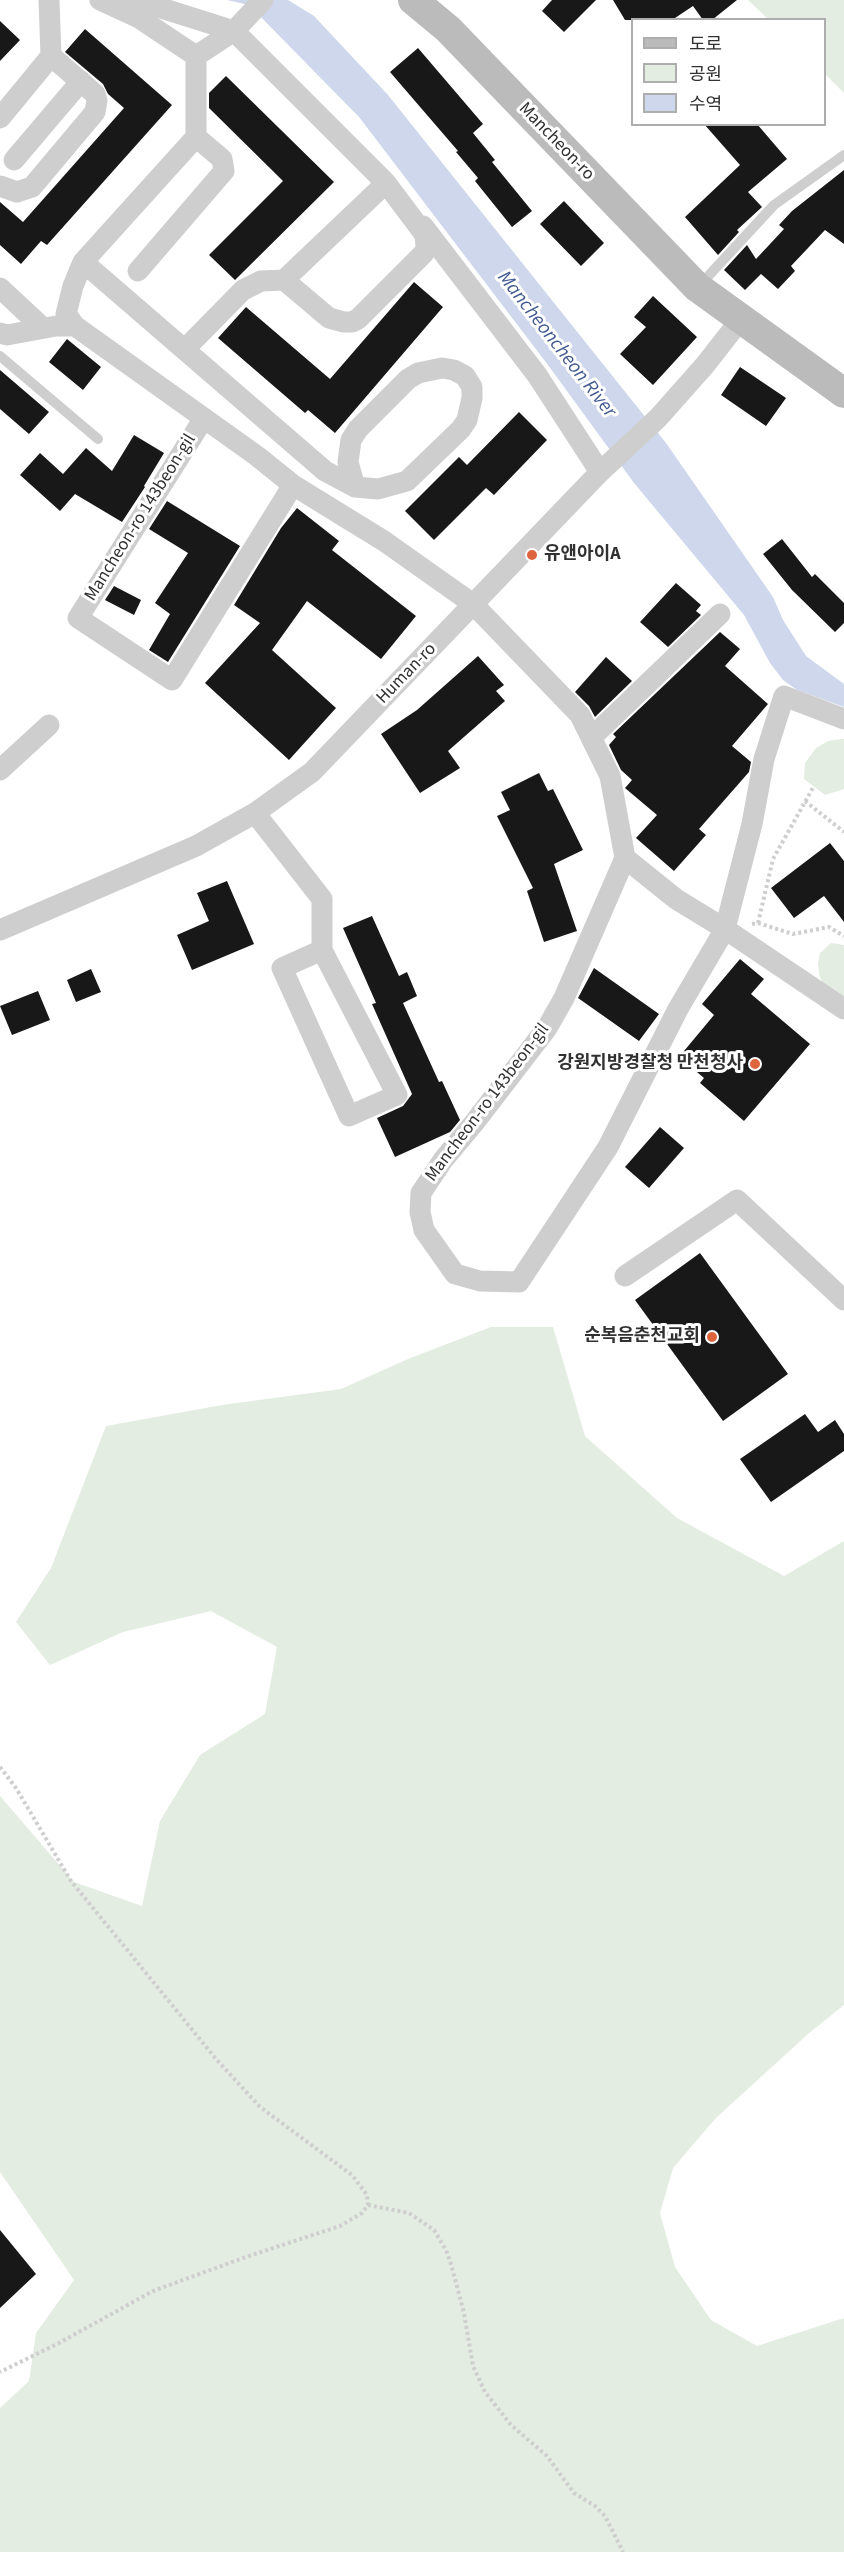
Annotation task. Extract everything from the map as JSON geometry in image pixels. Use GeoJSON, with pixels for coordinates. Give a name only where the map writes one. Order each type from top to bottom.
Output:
{"type":"FeatureCollection","features":[{"type":"Feature","properties":{"kind":"street"},"geometry":{"type":"LineString","coordinates":[[0,118],[51,56],[49,0]]}},
{"type":"Feature","properties":{"kind":"street"},"geometry":{"type":"LineString","coordinates":[[100,0],[139,18],[196,56]]}},
{"type":"Feature","properties":{"kind":"street"},"geometry":{"type":"LineString","coordinates":[[115,0],[158,7],[236,29],[279,56],[347,126],[537,375],[604,469]]}},
{"type":"Feature","properties":{"kind":"street"},"geometry":{"type":"LineString","coordinates":[[196,56],[236,29],[263,0]]}},
{"type":"Feature","properties":{"kind":"street","name":"Mancheon-ro"},"geometry":{"type":"LineString","coordinates":[[413,0],[448,29],[697,287],[844,393]]}},
{"type":"Feature","properties":{"kind":"street"},"geometry":{"type":"LineString","coordinates":[[236,29],[386,183],[423,229],[427,241],[424,253],[358,319],[344,322],[329,318],[284,280]]}},
{"type":"Feature","properties":{"kind":"street"},"geometry":{"type":"LineString","coordinates":[[0,186],[17,192],[32,187],[96,112],[95,93],[51,56]]}},
{"type":"Feature","properties":{"kind":"street"},"geometry":{"type":"LineString","coordinates":[[75,326],[66,314],[73,286],[83,262],[196,137],[196,56]]}},
{"type":"Feature","properties":{"kind":"street"},"geometry":{"type":"LineString","coordinates":[[14,160],[81,81]]}},
{"type":"Feature","properties":{"kind":"street"},"geometry":{"type":"LineString","coordinates":[[138,270],[224,171],[222,159],[196,137]]}},
{"type":"Feature","properties":{"kind":"street"},"geometry":{"type":"LineString","coordinates":[[185,349],[243,290],[261,281],[284,280],[386,183]]}},
{"type":"Feature","properties":{"kind":"street"},"geometry":{"type":"LineString","coordinates":[[83,262],[326,471],[355,487],[378,489],[407,481],[461,429],[467,420],[472,398],[472,387],[465,376],[454,370],[442,368],[418,373],[408,379],[358,429],[351,440],[348,462],[355,487]]}},
{"type":"Feature","properties":{"kind":"street"},"geometry":{"type":"LineString","coordinates":[[0,288],[43,328]]}},
{"type":"Feature","properties":{"kind":"street","name":"Human-ro"},"geometry":{"type":"LineString","coordinates":[[0,930],[196,846],[255,813],[312,772],[604,469],[658,418],[705,365],[741,319]]}},
{"type":"Feature","properties":{"kind":"street"},"geometry":{"type":"LineString","coordinates":[[2,338],[43,328],[75,326]]}},
{"type":"Feature","properties":{"kind":"street","name":"Mancheon-ro 143beon-gil"},"geometry":{"type":"LineString","coordinates":[[75,326],[293,485],[384,541],[473,604],[580,715],[610,776],[625,858],[564,998],[547,1028],[443,1160],[421,1193],[420,1212],[424,1230],[455,1274],[480,1281],[519,1282],[608,1148],[678,1009],[725,929]]}},
{"type":"Feature","properties":{"kind":"street","name":"Mancheon-ro 143beon-gil"},"geometry":{"type":"LineString","coordinates":[[204,418],[78,618],[172,680],[293,485]]}},
{"type":"Feature","properties":{"kind":"street"},"geometry":{"type":"LineString","coordinates":[[591,738],[720,614]]}},
{"type":"Feature","properties":{"kind":"street"},"geometry":{"type":"LineString","coordinates":[[725,929],[752,824],[764,759],[784,696],[844,719]]}},
{"type":"Feature","properties":{"kind":"street"},"geometry":{"type":"LineString","coordinates":[[0,770],[49,724]]}},
{"type":"Feature","properties":{"kind":"street"},"geometry":{"type":"LineString","coordinates":[[255,813],[322,898],[322,950],[397,1095],[349,1116],[282,968],[322,950]]}},
{"type":"Feature","properties":{"kind":"street"},"geometry":{"type":"LineString","coordinates":[[625,858],[676,899],[844,1009]]}},
{"type":"Feature","properties":{"kind":"street"},"geometry":{"type":"LineString","coordinates":[[625,1276],[737,1200],[844,1300]]}},
{"type":"Feature","properties":{"kind":"lane"},"geometry":{"type":"LineString","coordinates":[[697,287],[774,205],[844,155]]}},
{"type":"Feature","properties":{"kind":"lane"},"geometry":{"type":"LineString","coordinates":[[0,356],[98,439]]}},
{"type":"Feature","properties":{"kind":"path"},"geometry":{"type":"LineString","coordinates":[[758,923],[773,859],[814,786]]}},
{"type":"Feature","properties":{"kind":"path"},"geometry":{"type":"LineString","coordinates":[[806,801],[844,832]]}},
{"type":"Feature","properties":{"kind":"path"},"geometry":{"type":"LineString","coordinates":[[725,929],[758,923],[793,934],[829,927],[844,936]]}},
{"type":"Feature","properties":{"kind":"path"},"geometry":{"type":"LineString","coordinates":[[0,1767],[16,1788],[71,1881],[216,2059],[260,2107],[352,2175],[367,2195],[368,2205],[362,2213],[340,2226],[153,2291],[59,2343],[0,2372]]}},
{"type":"Feature","properties":{"kind":"path"},"geometry":{"type":"LineString","coordinates":[[368,2205],[409,2213],[434,2230],[451,2264],[464,2313],[473,2366],[485,2391],[511,2425],[547,2456],[574,2493],[595,2506],[605,2516],[623,2552]]}},
{"type":"Feature","properties":{"kind":"green space"},"geometry":{"type":"Polygon","coordinates":[[[748,0],[844,0],[844,93],[826,75],[826,18],[767,18],[748,0]]]}},
{"type":"Feature","properties":{"kind":"green space"},"geometry":{"type":"Polygon","coordinates":[[[844,739],[844,789],[825,795],[804,779],[805,763],[816,748],[828,741],[844,739]]]}},
{"type":"Feature","properties":{"kind":"green space"},"geometry":{"type":"Polygon","coordinates":[[[831,943],[844,945],[844,1001],[823,984],[819,974],[820,953],[831,943]]]}},
{"type":"Feature","properties":{"kind":"green space"},"geometry":{"type":"Polygon","coordinates":[[[491,1327],[553,1327],[585,1436],[677,1518],[784,1576],[844,1541],[844,2005],[808,2034],[716,2118],[673,2168],[660,2213],[675,2267],[711,2320],[757,2346],[844,2318],[844,2552],[0,2552],[0,2408],[29,2381],[36,2333],[74,2280],[0,2172],[0,1796],[74,1882],[142,1906],[160,1821],[200,1755],[265,1714],[277,1647],[211,1611],[123,1632],[50,1665],[16,1622],[51,1568],[106,1426],[222,1405],[341,1389],[408,1359],[491,1327]]]}},
{"type":"Feature","properties":{"kind":"water","name":"Mancheoncheon River"},"geometry":{"type":"Polygon","coordinates":[[[227,0],[288,0],[314,16],[388,95],[666,443],[773,597],[783,620],[806,656],[844,684],[844,707],[797,690],[783,680],[770,663],[744,615],[634,483],[548,365],[359,117],[249,5],[227,0]]]}},
{"type":"Feature","properties":{"kind":"building"},"geometry":{"type":"Polygon","coordinates":[[[552,0],[596,0],[564,32],[542,11],[552,0]]]}},
{"type":"Feature","properties":{"kind":"building"},"geometry":{"type":"Polygon","coordinates":[[[613,0],[737,0],[714,18],[702,18],[693,6],[675,18],[625,20],[613,0]]]}},
{"type":"Feature","properties":{"kind":"building"},"geometry":{"type":"Polygon","coordinates":[[[0,21],[20,40],[0,61],[0,21]]]}},
{"type":"Feature","properties":{"kind":"building"},"geometry":{"type":"Polygon","coordinates":[[[85,29],[172,105],[47,245],[41,241],[21,264],[0,245],[0,202],[23,222],[124,108],[108,94],[103,84],[65,52],[85,29]]]}},
{"type":"Feature","properties":{"kind":"building"},"geometry":{"type":"Polygon","coordinates":[[[418,48],[483,124],[473,133],[495,160],[492,162],[532,211],[512,227],[475,181],[478,178],[456,152],[458,151],[390,72],[418,48]]]}},
{"type":"Feature","properties":{"kind":"building"},"geometry":{"type":"Polygon","coordinates":[[[226,76],[334,182],[235,280],[209,255],[283,181],[209,108],[209,93],[226,76]]]}},
{"type":"Feature","properties":{"kind":"building"},"geometry":{"type":"Polygon","coordinates":[[[706,126],[759,126],[787,159],[748,192],[762,207],[737,230],[739,232],[718,255],[685,217],[740,165],[706,126]]]}},
{"type":"Feature","properties":{"kind":"building"},"geometry":{"type":"Polygon","coordinates":[[[844,170],[844,244],[825,230],[791,266],[795,271],[778,289],[761,274],[745,290],[724,270],[747,245],[756,259],[784,229],[779,225],[792,211],[844,170]]]}},
{"type":"Feature","properties":{"kind":"building"},"geometry":{"type":"Polygon","coordinates":[[[564,201],[604,243],[581,266],[540,224],[564,201]]]}},
{"type":"Feature","properties":{"kind":"building"},"geometry":{"type":"Polygon","coordinates":[[[414,282],[443,307],[335,433],[308,410],[305,413],[218,338],[246,307],[330,379],[414,282]]]}},
{"type":"Feature","properties":{"kind":"building"},"geometry":{"type":"Polygon","coordinates":[[[653,296],[697,337],[653,385],[620,354],[646,327],[634,317],[653,296]]]}},
{"type":"Feature","properties":{"kind":"building"},"geometry":{"type":"Polygon","coordinates":[[[67,339],[101,367],[83,390],[49,362],[67,339]]]}},
{"type":"Feature","properties":{"kind":"building"},"geometry":{"type":"Polygon","coordinates":[[[740,367],[786,398],[766,426],[721,395],[740,367]]]}},
{"type":"Feature","properties":{"kind":"building"},"geometry":{"type":"Polygon","coordinates":[[[0,370],[49,412],[29,434],[0,409],[0,370]]]}},
{"type":"Feature","properties":{"kind":"building"},"geometry":{"type":"Polygon","coordinates":[[[519,412],[547,440],[494,495],[486,488],[434,540],[405,511],[459,457],[467,465],[519,412]]]}},
{"type":"Feature","properties":{"kind":"building"},"geometry":{"type":"Polygon","coordinates":[[[134,435],[164,453],[122,522],[75,494],[60,511],[20,475],[40,453],[63,474],[86,448],[112,471],[134,435]]]}},
{"type":"Feature","properties":{"kind":"building"},"geometry":{"type":"Polygon","coordinates":[[[167,501],[240,546],[168,662],[149,650],[170,614],[155,603],[188,553],[149,529],[167,501]]]}},
{"type":"Feature","properties":{"kind":"building"},"geometry":{"type":"Polygon","coordinates":[[[297,508],[339,541],[332,550],[416,616],[381,659],[307,601],[272,650],[336,708],[289,760],[205,683],[260,623],[234,605],[281,528],[297,508]]]}},
{"type":"Feature","properties":{"kind":"building"},"geometry":{"type":"Polygon","coordinates":[[[782,539],[812,577],[815,574],[844,603],[844,623],[835,632],[792,590],[763,554],[782,539]]]}},
{"type":"Feature","properties":{"kind":"building"},"geometry":{"type":"Polygon","coordinates":[[[676,583],[701,605],[696,611],[701,615],[668,647],[640,622],[676,583]]]}},
{"type":"Feature","properties":{"kind":"building"},"geometry":{"type":"Polygon","coordinates":[[[114,586],[141,600],[134,615],[105,600],[114,586]]]}},
{"type":"Feature","properties":{"kind":"building"},"geometry":{"type":"Polygon","coordinates":[[[720,632],[740,649],[725,666],[768,704],[732,746],[751,762],[749,772],[699,829],[706,835],[674,871],[636,838],[657,815],[625,788],[632,780],[621,770],[609,745],[616,737],[613,734],[720,632]]]}},
{"type":"Feature","properties":{"kind":"building"},"geometry":{"type":"Polygon","coordinates":[[[478,656],[504,685],[496,691],[505,701],[448,751],[460,768],[420,793],[381,734],[417,710],[478,656]]]}},
{"type":"Feature","properties":{"kind":"building"},"geometry":{"type":"Polygon","coordinates":[[[606,657],[632,681],[595,717],[589,706],[575,692],[606,657]]]}},
{"type":"Feature","properties":{"kind":"building"},"geometry":{"type":"Polygon","coordinates":[[[539,773],[548,791],[553,789],[583,850],[554,864],[577,931],[544,942],[527,891],[533,888],[497,816],[510,810],[501,792],[539,773]]]}},
{"type":"Feature","properties":{"kind":"building"},"geometry":{"type":"Polygon","coordinates":[[[830,843],[844,861],[844,922],[824,896],[794,918],[771,888],[830,843]]]}},
{"type":"Feature","properties":{"kind":"building"},"geometry":{"type":"Polygon","coordinates":[[[227,881],[254,944],[192,970],[177,935],[209,921],[197,893],[227,881]]]}},
{"type":"Feature","properties":{"kind":"building"},"geometry":{"type":"Polygon","coordinates":[[[372,916],[399,976],[407,972],[417,996],[403,1003],[439,1082],[442,1081],[460,1120],[450,1132],[395,1157],[377,1118],[403,1106],[412,1094],[372,1004],[376,1003],[343,928],[372,916]]]}},
{"type":"Feature","properties":{"kind":"building"},"geometry":{"type":"Polygon","coordinates":[[[740,959],[764,979],[751,994],[810,1044],[744,1121],[700,1083],[704,1078],[679,1057],[714,1015],[702,1004],[740,959]]]}},
{"type":"Feature","properties":{"kind":"building"},"geometry":{"type":"Polygon","coordinates":[[[594,968],[659,1014],[639,1041],[578,998],[594,968]]]}},
{"type":"Feature","properties":{"kind":"building"},"geometry":{"type":"Polygon","coordinates":[[[91,969],[101,992],[76,1002],[67,980],[91,969]]]}},
{"type":"Feature","properties":{"kind":"building"},"geometry":{"type":"Polygon","coordinates":[[[38,991],[50,1020],[12,1035],[0,1006],[38,991]]]}},
{"type":"Feature","properties":{"kind":"building"},"geometry":{"type":"Polygon","coordinates":[[[660,1127],[684,1148],[649,1188],[625,1167],[660,1127]]]}},
{"type":"Feature","properties":{"kind":"building","name":"순복음춘천교회"},"geometry":{"type":"Polygon","coordinates":[[[700,1253],[788,1374],[723,1421],[635,1300],[700,1253]]]}},
{"type":"Feature","properties":{"kind":"building"},"geometry":{"type":"Polygon","coordinates":[[[805,1414],[818,1432],[835,1420],[844,1434],[844,1451],[771,1502],[740,1459],[805,1414]]]}},
{"type":"Feature","properties":{"kind":"building"},"geometry":{"type":"Polygon","coordinates":[[[0,2230],[36,2274],[0,2308],[0,2230]]]}},
{"type":"Feature","properties":{"kind":"place","name":"유앤아이A"},"geometry":{"type":"Point","coordinates":[532,555]}},
{"type":"Feature","properties":{"kind":"place","name":"강원지방경찰청 만천청사"},"geometry":{"type":"Point","coordinates":[755,1064]}},
{"type":"Feature","properties":{"kind":"place","name":"순복음춘천교회"},"geometry":{"type":"Point","coordinates":[712,1337]}}]}
